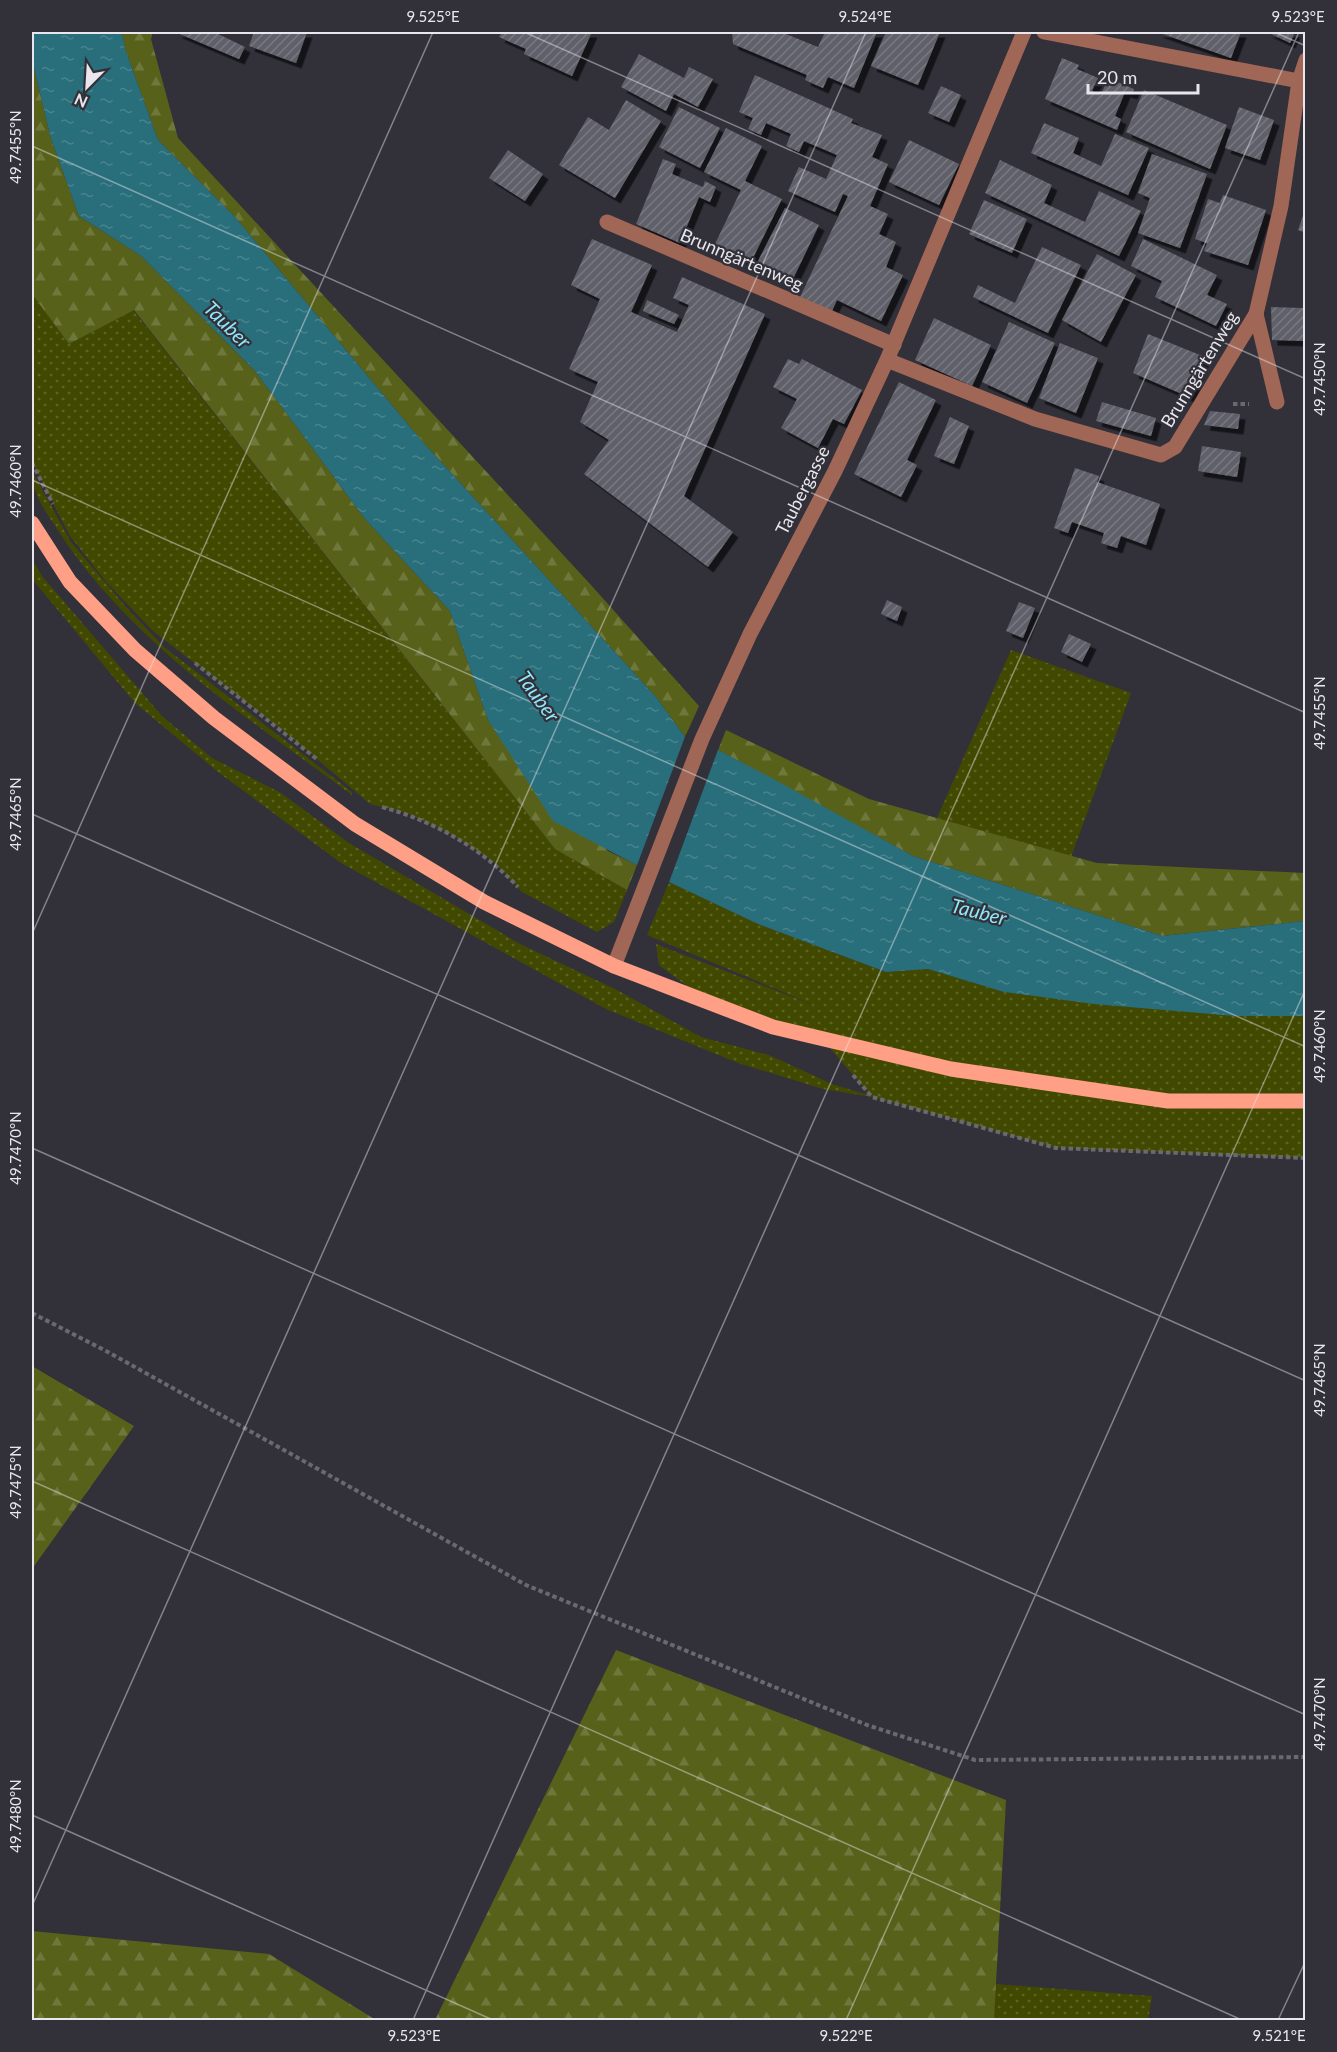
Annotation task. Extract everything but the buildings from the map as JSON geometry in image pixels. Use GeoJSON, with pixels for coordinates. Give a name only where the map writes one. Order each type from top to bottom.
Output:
{"type":"FeatureCollection","features":[{"type":"Feature","properties":{"kind":"main road"},"geometry":{"type":"LineString","coordinates":[[32,522],[70,582],[135,650],[214,718],[355,824],[484,902],[614,966],[716,1008],[773,1028],[951,1069],[1168,1101],[1305,1101]]}},
{"type":"Feature","properties":{"kind":"street","name":"Taubergasse"},"geometry":{"type":"LineString","coordinates":[[614,966],[702,739],[750,634],[835,471],[894,345],[1024,32]]}},
{"type":"Feature","properties":{"kind":"street"},"geometry":{"type":"LineString","coordinates":[[1044,32],[1299,81]]}},
{"type":"Feature","properties":{"kind":"street","name":"Brunngärtenweg"},"geometry":{"type":"LineString","coordinates":[[887,360],[1035,419],[1161,455],[1175,447],[1256,314],[1281,206],[1299,81],[1305,60]]}},
{"type":"Feature","properties":{"kind":"street","name":"Brunngärtenweg"},"geometry":{"type":"LineString","coordinates":[[607,222],[894,345]]}},
{"type":"Feature","properties":{"kind":"street"},"geometry":{"type":"LineString","coordinates":[[1256,314],[1277,402]]}},
{"type":"Feature","properties":{"kind":"path"},"geometry":{"type":"LineString","coordinates":[[32,463],[55,508]]}},
{"type":"Feature","properties":{"kind":"path"},"geometry":{"type":"LineString","coordinates":[[192,661],[320,761]]}},
{"type":"Feature","properties":{"kind":"path"},"geometry":{"type":"LineString","coordinates":[[380,806],[409,814],[452,835],[493,861],[522,892]]}},
{"type":"Feature","properties":{"kind":"path"},"geometry":{"type":"LineString","coordinates":[[823,1040],[872,1097],[1056,1148],[1305,1158]]}},
{"type":"Feature","properties":{"kind":"path"},"geometry":{"type":"LineString","coordinates":[[32,1313],[108,1352],[526,1585],[867,1725],[975,1760],[1305,1757]]}},
{"type":"Feature","properties":{"kind":"green space"},"geometry":{"type":"Polygon","coordinates":[[[122,32],[153,32],[151,39],[178,138],[591,585],[699,706],[685,737],[656,697],[421,440],[235,217],[158,140],[125,49],[122,32]]]}},
{"type":"Feature","properties":{"kind":"green space"},"geometry":{"type":"Polygon","coordinates":[[[32,60],[51,139],[79,216],[141,256],[255,371],[365,519],[450,611],[488,720],[608,851],[637,865],[627,890],[555,849],[134,310],[69,344],[32,294],[32,60]]]}},
{"type":"Feature","properties":{"kind":"green space"},"geometry":{"type":"Polygon","coordinates":[[[32,294],[69,344],[133,310],[555,849],[627,890],[614,922],[597,932],[522,892],[493,861],[452,835],[409,814],[370,804],[286,733],[154,632],[107,583],[70,536],[32,463],[32,294]]]}},
{"type":"Feature","properties":{"kind":"green space"},"geometry":{"type":"Polygon","coordinates":[[[32,471],[71,542],[126,607],[164,647],[352,792],[352,795],[232,707],[156,644],[121,609],[88,572],[59,532],[37,495],[32,471]]]}},
{"type":"Feature","properties":{"kind":"green space"},"geometry":{"type":"Polygon","coordinates":[[[32,559],[42,576],[162,716],[212,758],[281,793],[349,843],[520,944],[617,990],[701,1037],[769,1055],[832,1084],[871,1096],[823,1040],[716,1008],[659,965],[656,944],[821,1008],[647,935],[669,882],[758,924],[886,972],[928,969],[1004,992],[1235,1016],[1305,1016],[1305,1158],[1056,1148],[872,1097],[823,1089],[738,1063],[606,1009],[341,863],[218,772],[135,703],[32,579],[32,559]]]}},
{"type":"Feature","properties":{"kind":"green space"},"geometry":{"type":"Polygon","coordinates":[[[1011,650],[1131,693],[1071,857],[937,818],[1011,650]]]}},
{"type":"Feature","properties":{"kind":"green space"},"geometry":{"type":"Polygon","coordinates":[[[726,730],[869,799],[1097,863],[1305,873],[1305,921],[1162,936],[913,856],[718,750],[726,730]]]}},
{"type":"Feature","properties":{"kind":"green space"},"geometry":{"type":"Polygon","coordinates":[[[32,1366],[134,1426],[32,1569],[32,1366]]]}},
{"type":"Feature","properties":{"kind":"green space"},"geometry":{"type":"Polygon","coordinates":[[[616,1650],[1006,1800],[994,2020],[435,2020],[616,1650]]]}},
{"type":"Feature","properties":{"kind":"green space"},"geometry":{"type":"Polygon","coordinates":[[[32,1931],[269,1954],[376,2020],[32,2020],[32,1931]]]}},
{"type":"Feature","properties":{"kind":"green space"},"geometry":{"type":"Polygon","coordinates":[[[995,1984],[1152,1996],[1148,2020],[994,2020],[995,1984]]]}},
{"type":"Feature","properties":{"kind":"water","name":"Tauber"},"geometry":{"type":"Polygon","coordinates":[[[32,32],[122,32],[125,49],[158,140],[235,217],[421,440],[656,697],[685,737],[718,750],[768,776],[913,856],[1162,936],[1305,921],[1305,1016],[1235,1016],[1094,1004],[1004,992],[928,969],[886,972],[758,924],[669,882],[553,821],[488,720],[450,611],[365,519],[255,371],[141,256],[79,216],[51,139],[32,60],[32,32]]]}},
{"type":"Feature","properties":{"kind":"pier"},"geometry":{"type":"Polygon","coordinates":[[[686,734],[719,747],[668,885],[636,868],[686,734]]]}}]}
